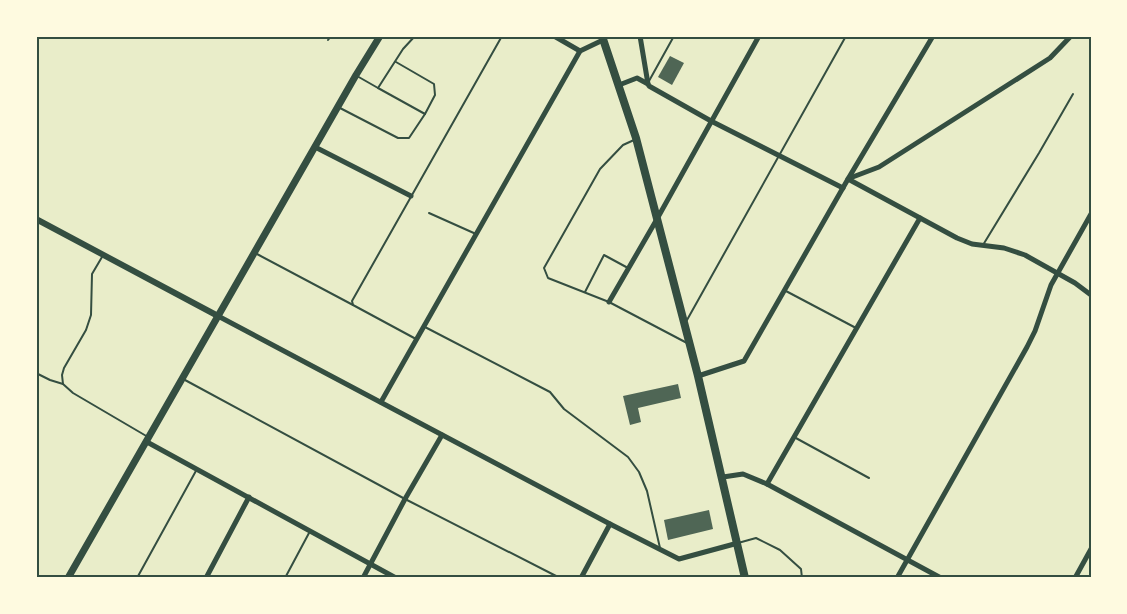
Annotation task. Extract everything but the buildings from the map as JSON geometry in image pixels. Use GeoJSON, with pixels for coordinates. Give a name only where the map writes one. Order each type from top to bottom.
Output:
{"type":"FeatureCollection","features":[{"type":"Feature","properties":{"kind":"main road"},"geometry":{"type":"LineString","coordinates":[[68,578],[380,36]]}},
{"type":"Feature","properties":{"kind":"main road"},"geometry":{"type":"LineString","coordinates":[[603,38],[636,138],[698,376],[745,578]]}},
{"type":"Feature","properties":{"kind":"street"},"geometry":{"type":"LineString","coordinates":[[554,36],[580,51]]}},
{"type":"Feature","properties":{"kind":"street"},"geometry":{"type":"LineString","coordinates":[[640,36],[648,84]]}},
{"type":"Feature","properties":{"kind":"street"},"geometry":{"type":"LineString","coordinates":[[609,302],[759,36]]}},
{"type":"Feature","properties":{"kind":"street"},"geometry":{"type":"LineString","coordinates":[[698,376],[744,361],[933,36]]}},
{"type":"Feature","properties":{"kind":"street"},"geometry":{"type":"LineString","coordinates":[[848,179],[879,167],[1050,58],[1071,36]]}},
{"type":"Feature","properties":{"kind":"street"},"geometry":{"type":"LineString","coordinates":[[381,402],[580,51],[603,38]]}},
{"type":"Feature","properties":{"kind":"street"},"geometry":{"type":"LineString","coordinates":[[619,85],[637,78],[711,121],[843,188]]}},
{"type":"Feature","properties":{"kind":"street"},"geometry":{"type":"LineString","coordinates":[[315,147],[411,196]]}},
{"type":"Feature","properties":{"kind":"street"},"geometry":{"type":"LineString","coordinates":[[848,179],[957,238],[972,244],[1004,248],[1025,255],[1057,272],[1091,295]]}},
{"type":"Feature","properties":{"kind":"street"},"geometry":{"type":"LineString","coordinates":[[897,578],[1035,331],[1057,272],[1091,213]]}},
{"type":"Feature","properties":{"kind":"street"},"geometry":{"type":"LineString","coordinates":[[767,484],[920,218]]}},
{"type":"Feature","properties":{"kind":"street"},"geometry":{"type":"LineString","coordinates":[[36,219],[679,559],[738,543]]}},
{"type":"Feature","properties":{"kind":"street"},"geometry":{"type":"LineString","coordinates":[[363,578],[442,435]]}},
{"type":"Feature","properties":{"kind":"street"},"geometry":{"type":"LineString","coordinates":[[148,440],[396,578]]}},
{"type":"Feature","properties":{"kind":"street"},"geometry":{"type":"LineString","coordinates":[[723,477],[743,474],[767,484],[941,578]]}},
{"type":"Feature","properties":{"kind":"street"},"geometry":{"type":"LineString","coordinates":[[206,578],[249,497]]}},
{"type":"Feature","properties":{"kind":"street"},"geometry":{"type":"LineString","coordinates":[[581,578],[610,524]]}},
{"type":"Feature","properties":{"kind":"street"},"geometry":{"type":"LineString","coordinates":[[1075,578],[1091,549]]}},
{"type":"Feature","properties":{"kind":"lane"},"geometry":{"type":"LineString","coordinates":[[328,40],[331,36]]}},
{"type":"Feature","properties":{"kind":"lane"},"geometry":{"type":"LineString","coordinates":[[378,88],[403,49],[416,36]]}},
{"type":"Feature","properties":{"kind":"lane"},"geometry":{"type":"LineString","coordinates":[[352,305],[352,301],[502,36]]}},
{"type":"Feature","properties":{"kind":"lane"},"geometry":{"type":"LineString","coordinates":[[648,84],[674,36]]}},
{"type":"Feature","properties":{"kind":"lane"},"geometry":{"type":"LineString","coordinates":[[684,325],[846,36]]}},
{"type":"Feature","properties":{"kind":"lane"},"geometry":{"type":"LineString","coordinates":[[338,107],[398,138],[409,138],[435,95],[434,84],[396,62]]}},
{"type":"Feature","properties":{"kind":"lane"},"geometry":{"type":"LineString","coordinates":[[356,75],[425,114]]}},
{"type":"Feature","properties":{"kind":"lane"},"geometry":{"type":"LineString","coordinates":[[983,245],[1073,94]]}},
{"type":"Feature","properties":{"kind":"lane"},"geometry":{"type":"LineString","coordinates":[[636,138],[623,145],[600,169],[544,268],[548,278],[609,302],[689,344]]}},
{"type":"Feature","properties":{"kind":"lane"},"geometry":{"type":"LineString","coordinates":[[429,213],[476,234]]}},
{"type":"Feature","properties":{"kind":"lane"},"geometry":{"type":"LineString","coordinates":[[254,252],[416,339]]}},
{"type":"Feature","properties":{"kind":"lane"},"geometry":{"type":"LineString","coordinates":[[63,384],[64,368],[86,330],[91,315],[92,274],[103,254]]}},
{"type":"Feature","properties":{"kind":"lane"},"geometry":{"type":"LineString","coordinates":[[585,293],[604,255],[628,268]]}},
{"type":"Feature","properties":{"kind":"lane"},"geometry":{"type":"LineString","coordinates":[[784,290],[857,328]]}},
{"type":"Feature","properties":{"kind":"lane"},"geometry":{"type":"LineString","coordinates":[[423,327],[549,392],[564,409],[628,457],[639,472],[647,490],[661,550]]}},
{"type":"Feature","properties":{"kind":"lane"},"geometry":{"type":"LineString","coordinates":[[36,373],[63,384],[73,393],[148,440]]}},
{"type":"Feature","properties":{"kind":"lane"},"geometry":{"type":"LineString","coordinates":[[182,379],[405,499],[560,578]]}},
{"type":"Feature","properties":{"kind":"lane"},"geometry":{"type":"LineString","coordinates":[[794,437],[869,478]]}},
{"type":"Feature","properties":{"kind":"lane"},"geometry":{"type":"LineString","coordinates":[[137,578],[197,469]]}},
{"type":"Feature","properties":{"kind":"lane"},"geometry":{"type":"LineString","coordinates":[[285,578],[310,531]]}},
{"type":"Feature","properties":{"kind":"lane"},"geometry":{"type":"LineString","coordinates":[[738,543],[756,538],[780,550],[801,569],[802,578]]}}]}
